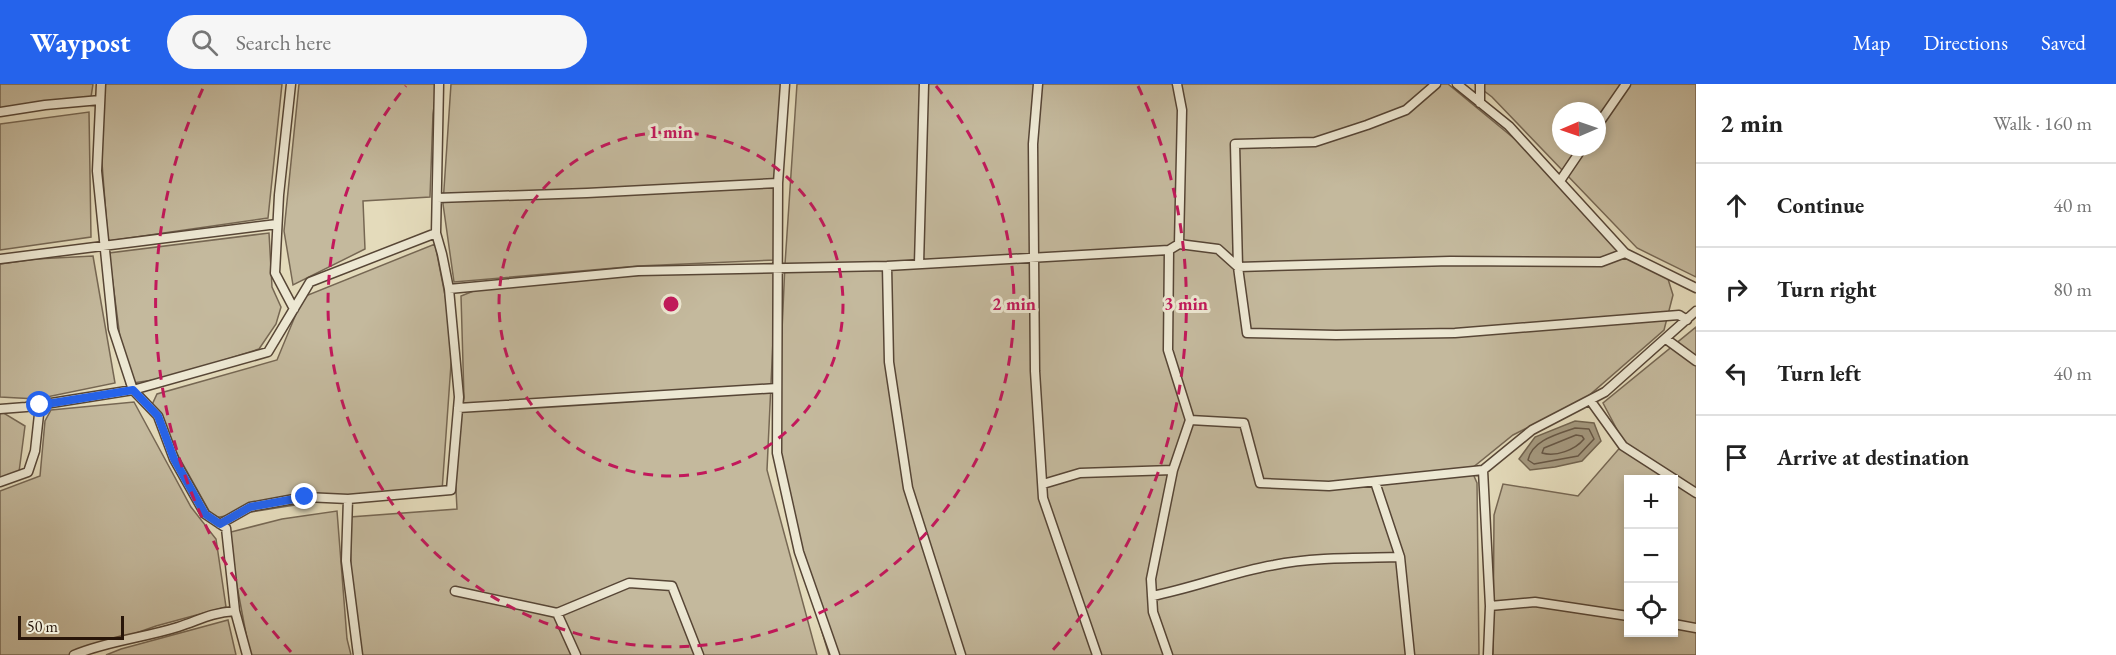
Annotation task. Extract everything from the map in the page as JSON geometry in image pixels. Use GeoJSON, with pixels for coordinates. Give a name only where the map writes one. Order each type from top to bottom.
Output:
{"type":"FeatureCollection","features":[{"type":"Feature","properties":{"kind":"lane"},"geometry":{"type":"LineString","coordinates":[[100,84],[97,171],[113,329],[133,390],[158,416],[174,459],[205,514],[226,528],[235,611],[247,655]]}},
{"type":"Feature","properties":{"kind":"lane"},"geometry":{"type":"LineString","coordinates":[[291,84],[279,195],[275,273],[294,309]]}},
{"type":"Feature","properties":{"kind":"lane"},"geometry":{"type":"LineString","coordinates":[[220,524],[250,507],[305,497],[348,499],[451,490],[459,397],[449,289],[436,234],[439,84]]}},
{"type":"Feature","properties":{"kind":"lane"},"geometry":{"type":"LineString","coordinates":[[784,84],[778,183],[777,453],[800,552],[835,655]]}},
{"type":"Feature","properties":{"kind":"lane"},"geometry":{"type":"LineString","coordinates":[[919,264],[924,84]]}},
{"type":"Feature","properties":{"kind":"lane"},"geometry":{"type":"LineString","coordinates":[[1038,84],[1034,144],[1035,370],[1043,498],[1097,655]]}},
{"type":"Feature","properties":{"kind":"lane"},"geometry":{"type":"LineString","coordinates":[[1177,84],[1182,110],[1179,244]]}},
{"type":"Feature","properties":{"kind":"lane"},"geometry":{"type":"LineString","coordinates":[[1436,84],[1406,110],[1315,142],[1235,144],[1238,267],[1247,333],[1336,335],[1455,333],[1678,315],[1687,320]]}},
{"type":"Feature","properties":{"kind":"lane"},"geometry":{"type":"LineString","coordinates":[[1457,84],[1509,126],[1626,253],[1696,288]]}},
{"type":"Feature","properties":{"kind":"lane"},"geometry":{"type":"LineString","coordinates":[[1480,84],[1480,103]]}},
{"type":"Feature","properties":{"kind":"lane"},"geometry":{"type":"LineString","coordinates":[[1606,113],[1626,84]]}},
{"type":"Feature","properties":{"kind":"lane"},"geometry":{"type":"LineString","coordinates":[[0,112],[100,100]]}},
{"type":"Feature","properties":{"kind":"lane"},"geometry":{"type":"LineString","coordinates":[[1560,181],[1577,156]]}},
{"type":"Feature","properties":{"kind":"lane"},"geometry":{"type":"LineString","coordinates":[[437,198],[778,183]]}},
{"type":"Feature","properties":{"kind":"lane"},"geometry":{"type":"LineString","coordinates":[[0,259],[277,224]]}},
{"type":"Feature","properties":{"kind":"lane"},"geometry":{"type":"LineString","coordinates":[[0,409],[133,390],[268,352],[310,282],[436,234]]}},
{"type":"Feature","properties":{"kind":"lane"},"geometry":{"type":"LineString","coordinates":[[449,289],[638,271],[887,266],[1169,250],[1179,244],[1218,249],[1238,267],[1450,261],[1601,262],[1626,253]]}},
{"type":"Feature","properties":{"kind":"lane"},"geometry":{"type":"LineString","coordinates":[[1168,655],[1153,612],[1151,579],[1173,470],[1190,420],[1168,350],[1169,250]]}},
{"type":"Feature","properties":{"kind":"lane"},"geometry":{"type":"LineString","coordinates":[[887,266],[889,362],[908,488],[961,655]]}},
{"type":"Feature","properties":{"kind":"lane"},"geometry":{"type":"LineString","coordinates":[[1190,420],[1244,423],[1260,483],[1329,486],[1483,470],[1532,430],[1605,392],[1696,311]]}},
{"type":"Feature","properties":{"kind":"lane"},"geometry":{"type":"LineString","coordinates":[[1666,339],[1696,361]]}},
{"type":"Feature","properties":{"kind":"lane"},"geometry":{"type":"LineString","coordinates":[[458,408],[777,388]]}},
{"type":"Feature","properties":{"kind":"lane"},"geometry":{"type":"LineString","coordinates":[[1590,400],[1623,446],[1696,493]]}},
{"type":"Feature","properties":{"kind":"lane"},"geometry":{"type":"LineString","coordinates":[[0,482],[28,472],[35,452],[40,405]]}},
{"type":"Feature","properties":{"kind":"lane"},"geometry":{"type":"LineString","coordinates":[[1043,484],[1080,473],[1173,470]]}},
{"type":"Feature","properties":{"kind":"lane"},"geometry":{"type":"LineString","coordinates":[[1483,470],[1490,606],[1488,655]]}},
{"type":"Feature","properties":{"kind":"lane"},"geometry":{"type":"LineString","coordinates":[[1375,482],[1400,557],[1410,655]]}},
{"type":"Feature","properties":{"kind":"lane"},"geometry":{"type":"LineString","coordinates":[[348,499],[346,561],[358,655]]}},
{"type":"Feature","properties":{"kind":"lane"},"geometry":{"type":"LineString","coordinates":[[1152,596],[1186,589],[1274,564],[1346,558],[1400,557]]}},
{"type":"Feature","properties":{"kind":"lane"},"geometry":{"type":"LineString","coordinates":[[455,591],[557,613],[628,583],[672,586],[699,655]]}},
{"type":"Feature","properties":{"kind":"lane"},"geometry":{"type":"LineString","coordinates":[[1490,606],[1535,602],[1624,615]]}},
{"type":"Feature","properties":{"kind":"lane"},"geometry":{"type":"LineString","coordinates":[[74,655],[102,645],[178,627],[215,612],[235,611]]}},
{"type":"Feature","properties":{"kind":"lane"},"geometry":{"type":"LineString","coordinates":[[557,613],[576,655]]}},
{"type":"Feature","properties":{"kind":"lane"},"geometry":{"type":"LineString","coordinates":[[1678,625],[1696,628]]}},
{"type":"Feature","properties":{"kind":"lane"},"geometry":{"type":"LineString","coordinates":[[102,645],[105,655]]}},
{"type":"Feature","properties":{"kind":"shaded area"},"geometry":{"type":"Polygon","coordinates":[[[0,84],[93,84],[91,97],[0,114],[0,84]]]}},
{"type":"Feature","properties":{"kind":"shaded area"},"geometry":{"type":"Polygon","coordinates":[[[101,84],[282,84],[268,218],[108,241],[97,98],[101,84]]]}},
{"type":"Feature","properties":{"kind":"shaded area"},"geometry":{"type":"Polygon","coordinates":[[[299,84],[437,84],[433,114],[430,197],[363,201],[365,249],[293,285],[284,231],[299,84]]]}},
{"type":"Feature","properties":{"kind":"shaded area"},"geometry":{"type":"Polygon","coordinates":[[[451,84],[786,84],[776,260],[638,266],[454,282],[443,204],[451,84]]]}},
{"type":"Feature","properties":{"kind":"shaded area"},"geometry":{"type":"Polygon","coordinates":[[[797,84],[1448,84],[1522,145],[1616,249],[1668,279],[1673,295],[1664,330],[1586,398],[1513,435],[1471,469],[1477,483],[1479,655],[829,655],[798,552],[776,463],[785,264],[797,84]]]}},
{"type":"Feature","properties":{"kind":"shaded area"},"geometry":{"type":"Polygon","coordinates":[[[1475,84],[1696,84],[1696,277],[1637,248],[1492,97],[1475,84]]]}},
{"type":"Feature","properties":{"kind":"shaded area"},"geometry":{"type":"Polygon","coordinates":[[[89,112],[91,237],[0,250],[0,124],[89,112]]]}},
{"type":"Feature","properties":{"kind":"shaded area"},"geometry":{"type":"Polygon","coordinates":[[[269,233],[272,287],[281,307],[276,324],[259,349],[167,378],[126,384],[109,253],[269,233]]]}},
{"type":"Feature","properties":{"kind":"shaded area"},"geometry":{"type":"Polygon","coordinates":[[[435,244],[453,336],[442,491],[333,499],[213,518],[151,407],[157,394],[277,360],[303,297],[435,244]]]}},
{"type":"Feature","properties":{"kind":"shaded area"},"geometry":{"type":"Polygon","coordinates":[[[93,256],[115,383],[37,399],[0,397],[0,264],[36,259],[93,256]]]}},
{"type":"Feature","properties":{"kind":"shaded area"},"geometry":{"type":"Polygon","coordinates":[[[772,272],[776,276],[767,470],[817,655],[362,655],[351,572],[350,517],[457,509],[454,452],[464,398],[461,296],[481,288],[580,279],[678,273],[772,272]]]}},
{"type":"Feature","properties":{"kind":"shaded area"},"geometry":{"type":"Polygon","coordinates":[[[1696,327],[1696,655],[1493,655],[1494,515],[1503,484],[1578,496],[1624,443],[1603,403],[1696,327]]]}},
{"type":"Feature","properties":{"kind":"shaded area"},"geometry":{"type":"Polygon","coordinates":[[[134,402],[191,507],[216,539],[226,607],[156,626],[74,655],[0,655],[0,491],[40,476],[45,421],[51,410],[134,402]]]}},
{"type":"Feature","properties":{"kind":"shaded area"},"geometry":{"type":"Polygon","coordinates":[[[0,411],[25,426],[19,472],[0,479],[0,411]]]}},
{"type":"Feature","properties":{"kind":"shaded area"},"geometry":{"type":"Polygon","coordinates":[[[337,511],[347,639],[351,655],[250,655],[227,533],[282,519],[337,511]]]}},
{"type":"Feature","properties":{"kind":"shaded area"},"geometry":{"type":"Polygon","coordinates":[[[228,620],[236,655],[106,655],[121,649],[228,620]]]}},
{"type":"Feature","properties":{"kind":"water"},"geometry":{"type":"Polygon","coordinates":[[[1575,421],[1594,423],[1601,441],[1582,461],[1530,470],[1519,459],[1535,437],[1575,421]]]}},
{"type":"Feature","properties":{"kind":"route"},"geometry":{"type":"LineString","coordinates":[[40,405],[133,390],[158,416],[174,459],[205,514],[220,524],[250,507],[305,497]]}}]}
